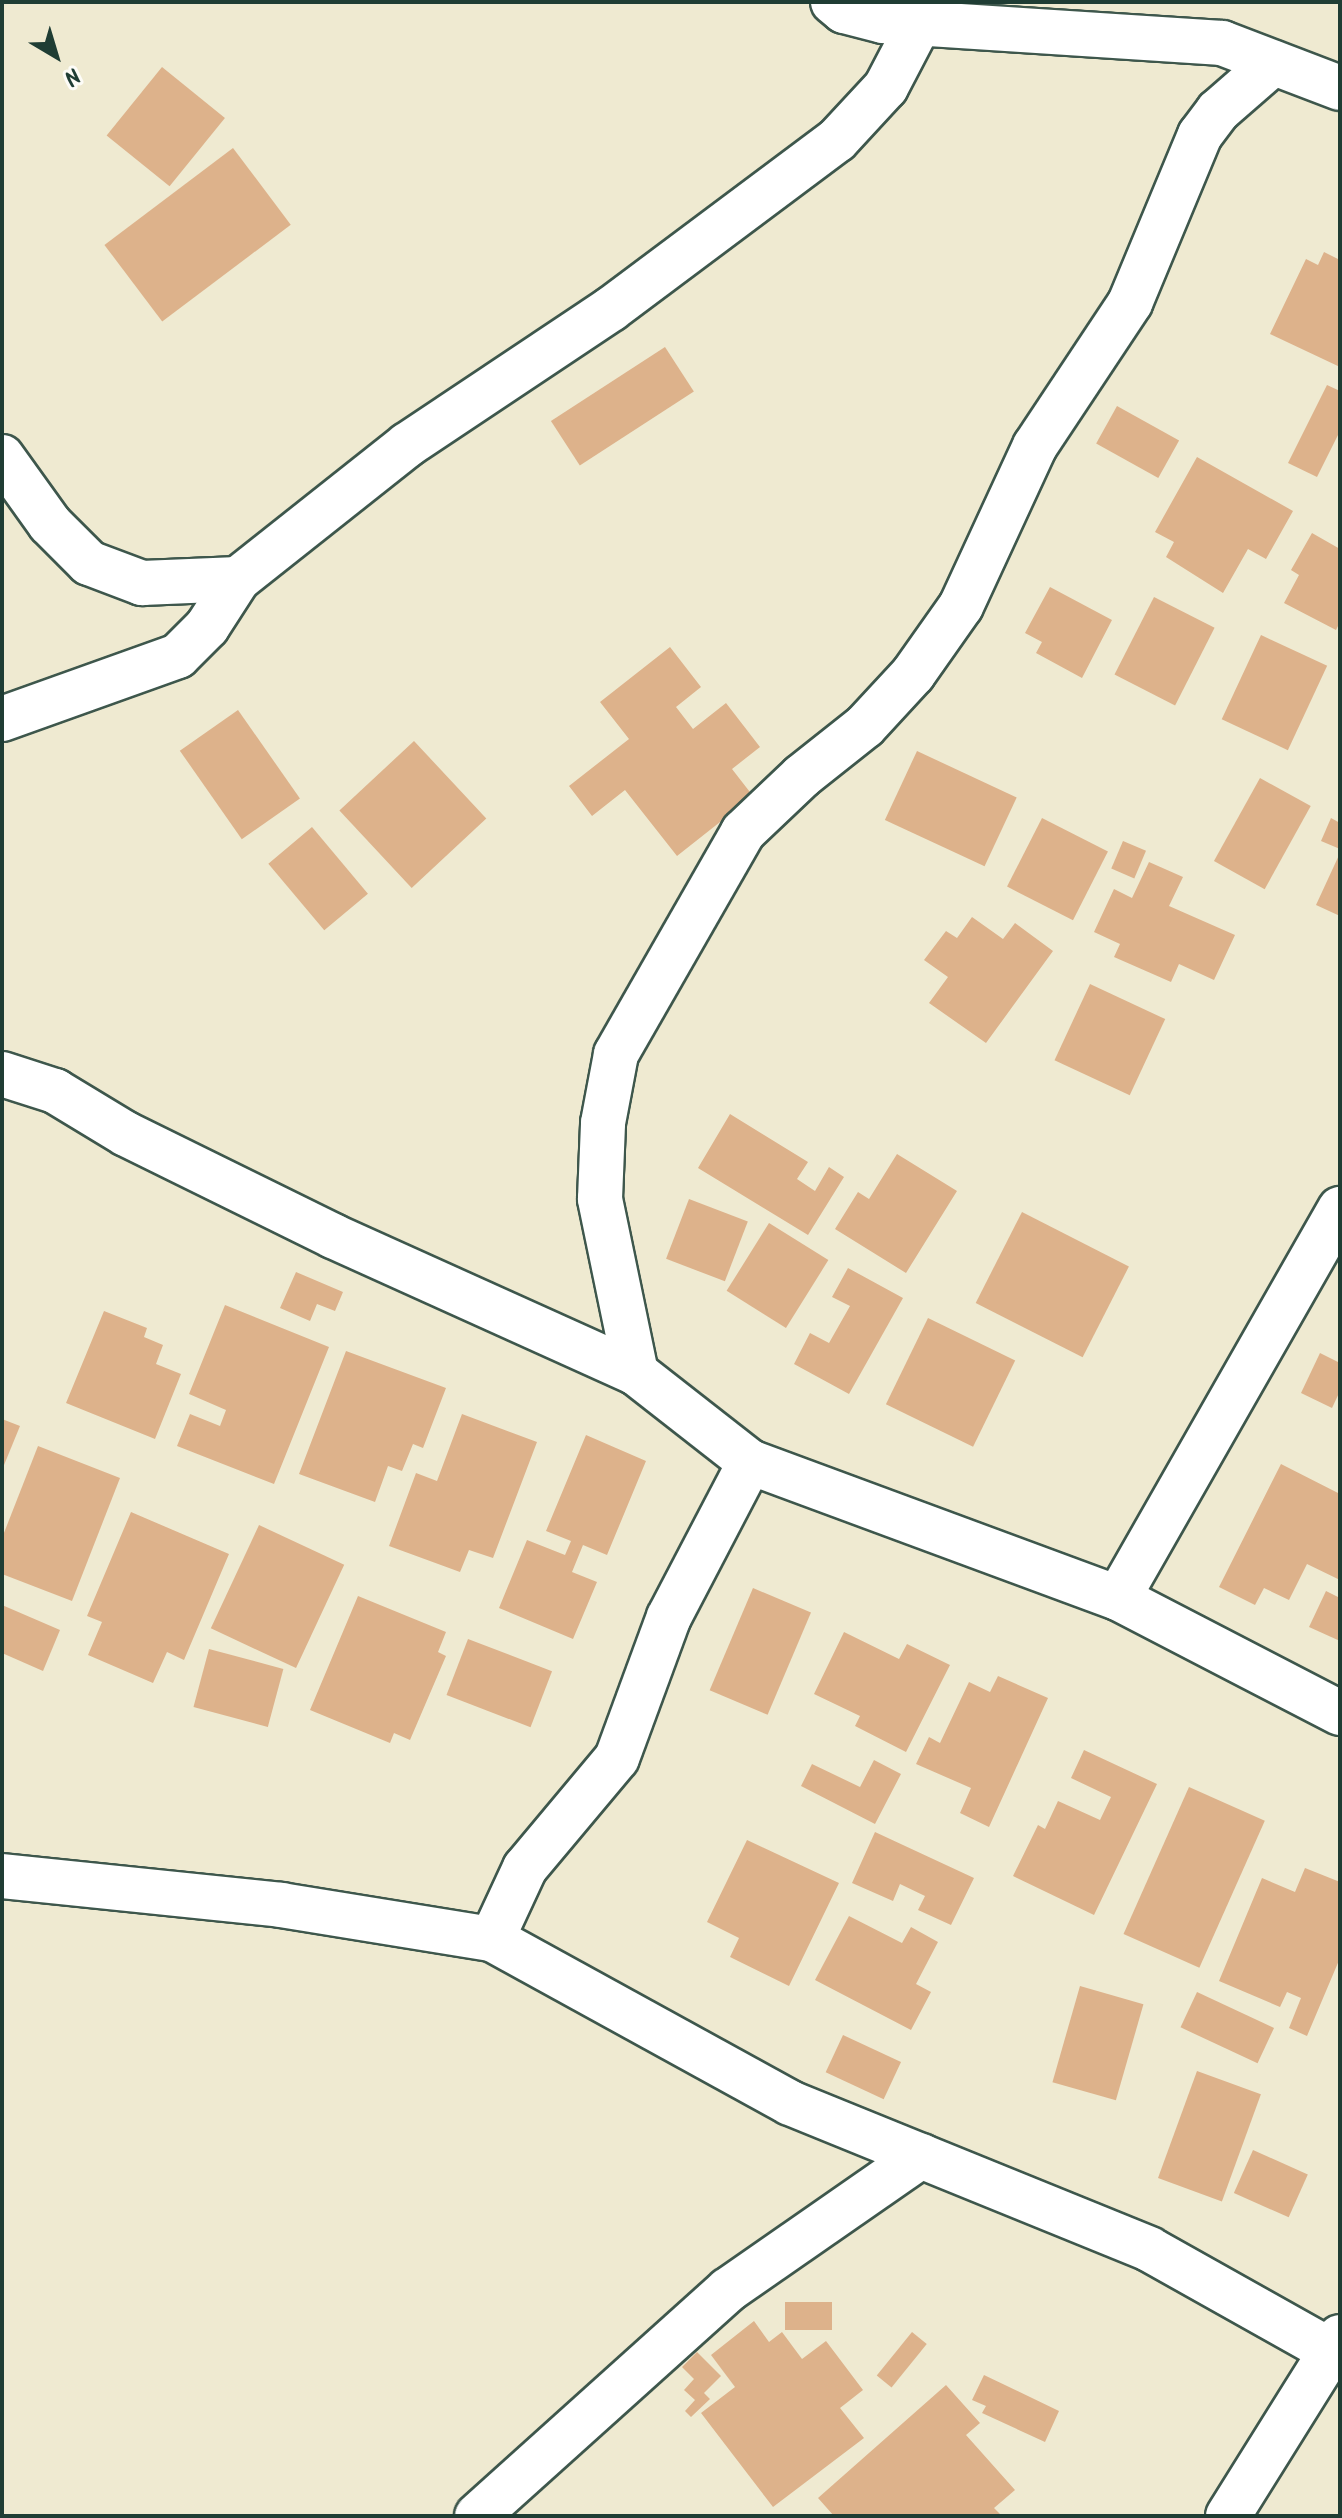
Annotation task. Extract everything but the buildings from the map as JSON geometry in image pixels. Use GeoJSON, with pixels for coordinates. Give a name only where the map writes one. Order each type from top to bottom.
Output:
{"type":"FeatureCollection","features":[{"type":"Feature","properties":{"kind":"street"},"geometry":{"type":"LineString","coordinates":[[833,2],[844,11],[883,21],[1222,43],[1340,88]]}},
{"type":"Feature","properties":{"kind":"street"},"geometry":{"type":"LineString","coordinates":[[2,719],[178,656],[207,627],[238,579],[407,445],[611,309],[837,140],[886,87],[920,22]]}},
{"type":"Feature","properties":{"kind":"street"},"geometry":{"type":"LineString","coordinates":[[636,1373],[600,1199],[603,1123],[616,1054],[743,832],[802,776],[865,726],[913,674],[961,606],[1035,446],[1130,303],[1200,135],[1218,111],[1273,63]]}},
{"type":"Feature","properties":{"kind":"street"},"geometry":{"type":"LineString","coordinates":[[2,457],[50,524],[89,563],[142,583],[238,579]]}},
{"type":"Feature","properties":{"kind":"street"},"geometry":{"type":"LineString","coordinates":[[2,1074],[55,1091],[126,1134],[333,1236],[636,1373],[750,1462],[1118,1598],[1340,1713]]}},
{"type":"Feature","properties":{"kind":"street"},"geometry":{"type":"LineString","coordinates":[[1118,1598],[1340,1209]]}},
{"type":"Feature","properties":{"kind":"street"},"geometry":{"type":"LineString","coordinates":[[492,1939],[525,1868],[617,1758],[669,1617],[750,1462]]}},
{"type":"Feature","properties":{"kind":"street"},"geometry":{"type":"LineString","coordinates":[[2,1876],[281,1905],[407,1930],[492,1939],[790,2103],[1149,2249],[1336,2344],[1228,2516]]}},
{"type":"Feature","properties":{"kind":"street"},"geometry":{"type":"LineString","coordinates":[[477,2516],[728,2290],[921,2156]]}}]}
